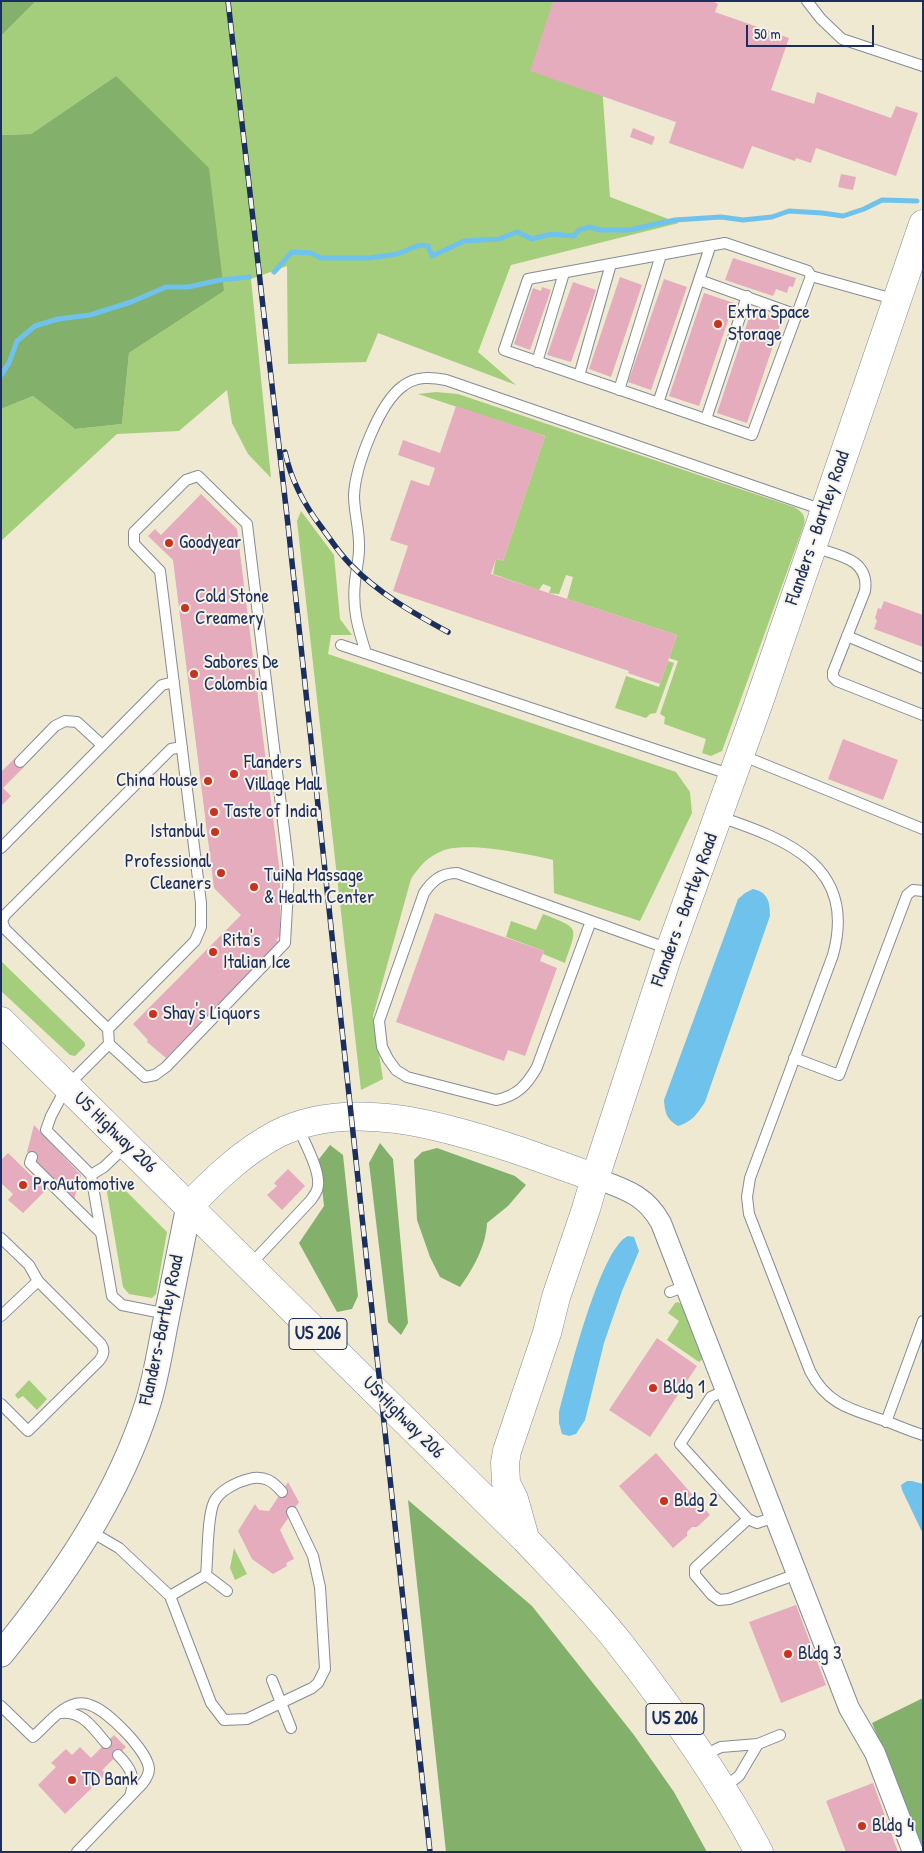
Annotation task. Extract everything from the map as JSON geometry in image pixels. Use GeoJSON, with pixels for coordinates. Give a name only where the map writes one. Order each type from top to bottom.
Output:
{"type":"FeatureCollection","features":[{"type":"Feature","properties":{"kind":"main road","name":"Flanders - Bartley Road"},"geometry":{"type":"LineString","coordinates":[[526,1540],[514,1499],[506,1483],[505,1462],[507,1451],[670,949],[737,765],[923,224]]}},
{"type":"Feature","properties":{"kind":"main road","name":"US Highway 206"},"geometry":{"type":"LineString","coordinates":[[1,1021],[526,1540],[578,1595],[620,1644],[701,1757],[722,1788],[759,1852]]}},
{"type":"Feature","properties":{"kind":"main road"},"geometry":{"type":"LineString","coordinates":[[189,1206],[220,1175],[247,1152],[278,1133],[325,1120],[367,1117],[420,1122],[473,1135],[595,1178]]}},
{"type":"Feature","properties":{"kind":"street"},"geometry":{"type":"LineString","coordinates":[[595,1178],[637,1195],[648,1204],[664,1230],[678,1289],[726,1390],[849,1708],[875,1753],[913,1852]]}},
{"type":"Feature","properties":{"kind":"street","name":"Flanders-Bartley Road"},"geometry":{"type":"LineString","coordinates":[[1,1654],[56,1584],[90,1531],[122,1468],[145,1411],[155,1378],[189,1206]]}},
{"type":"Feature","properties":{"kind":"lane"},"geometry":{"type":"LineString","coordinates":[[807,1],[821,19],[842,38],[923,66]]}},
{"type":"Feature","properties":{"kind":"lane"},"geometry":{"type":"LineString","coordinates":[[811,276],[752,435],[504,350],[528,279],[725,244],[808,271],[811,276],[898,300]]}},
{"type":"Feature","properties":{"kind":"lane"},"geometry":{"type":"LineString","coordinates":[[658,403],[710,247]]}},
{"type":"Feature","properties":{"kind":"lane"},"geometry":{"type":"LineString","coordinates":[[619,390],[661,255]]}},
{"type":"Feature","properties":{"kind":"lane"},"geometry":{"type":"LineString","coordinates":[[579,376],[612,264]]}},
{"type":"Feature","properties":{"kind":"lane"},"geometry":{"type":"LineString","coordinates":[[537,362],[564,272]]}},
{"type":"Feature","properties":{"kind":"lane"},"geometry":{"type":"LineString","coordinates":[[699,280],[797,315]]}},
{"type":"Feature","properties":{"kind":"lane"},"geometry":{"type":"LineString","coordinates":[[706,419],[747,296]]}},
{"type":"Feature","properties":{"kind":"lane"},"geometry":{"type":"LineString","coordinates":[[366,653],[356,624],[354,610],[354,583],[359,548],[354,494],[358,472],[373,430],[394,394],[417,379],[431,377],[446,380],[824,511]]}},
{"type":"Feature","properties":{"kind":"lane"},"geometry":{"type":"LineString","coordinates":[[108,1030],[195,941],[200,932],[201,903],[182,747],[174,682],[160,571],[134,544],[134,532],[186,480],[198,476],[247,524],[289,871],[285,943],[166,1067],[154,1076],[149,1077],[141,1075],[109,1044],[108,1030],[5,929],[2,921],[5,914],[171,749],[182,747]]}},
{"type":"Feature","properties":{"kind":"lane"},"geometry":{"type":"LineString","coordinates":[[812,546],[851,560],[864,573],[866,582],[865,591],[833,672],[833,677],[837,681],[923,716]]}},
{"type":"Feature","properties":{"kind":"lane"},"geometry":{"type":"LineString","coordinates":[[847,636],[923,668]]}},
{"type":"Feature","properties":{"kind":"lane"},"geometry":{"type":"LineString","coordinates":[[341,645],[737,765],[923,829]]}},
{"type":"Feature","properties":{"kind":"lane"},"geometry":{"type":"LineString","coordinates":[[1,848],[162,685],[174,682]]}},
{"type":"Feature","properties":{"kind":"lane"},"geometry":{"type":"LineString","coordinates":[[20,762],[55,726],[65,721],[77,722],[102,745]]}},
{"type":"Feature","properties":{"kind":"lane"},"geometry":{"type":"LineString","coordinates":[[718,816],[776,838],[797,849],[820,870],[833,894],[838,922],[836,944],[750,1178],[747,1190],[748,1210],[797,1339],[817,1384],[840,1405],[923,1435]]}},
{"type":"Feature","properties":{"kind":"lane"},"geometry":{"type":"LineString","coordinates":[[591,921],[537,1067],[525,1086],[519,1091],[496,1100],[438,1086],[407,1077],[396,1070],[388,1059],[382,1047],[379,1021],[424,893],[439,877],[450,873],[457,874],[591,921],[670,949]]}},
{"type":"Feature","properties":{"kind":"lane"},"geometry":{"type":"LineString","coordinates":[[794,1058],[840,1076],[907,895],[913,890],[923,891]]}},
{"type":"Feature","properties":{"kind":"lane"},"geometry":{"type":"LineString","coordinates":[[109,1044],[67,1086],[43,1131],[92,1175],[100,1233],[114,1299],[128,1306],[168,1314]]}},
{"type":"Feature","properties":{"kind":"lane"},"geometry":{"type":"LineString","coordinates":[[250,1266],[311,1200],[318,1189],[316,1168],[298,1126]]}},
{"type":"Feature","properties":{"kind":"lane"},"geometry":{"type":"LineString","coordinates":[[92,1175],[104,1167],[127,1145]]}},
{"type":"Feature","properties":{"kind":"lane"},"geometry":{"type":"LineString","coordinates":[[32,1157],[30,1163],[100,1233]]}},
{"type":"Feature","properties":{"kind":"lane"},"geometry":{"type":"LineString","coordinates":[[1,1238],[29,1265],[38,1281],[104,1350],[99,1361],[28,1431],[1,1404]]}},
{"type":"Feature","properties":{"kind":"lane"},"geometry":{"type":"LineString","coordinates":[[1,1316],[38,1281]]}},
{"type":"Feature","properties":{"kind":"lane"},"geometry":{"type":"LineString","coordinates":[[886,1422],[923,1321]]}},
{"type":"Feature","properties":{"kind":"lane"},"geometry":{"type":"LineString","coordinates":[[726,1390],[711,1397],[680,1444],[748,1519],[757,1523],[775,1517]]}},
{"type":"Feature","properties":{"kind":"lane"},"geometry":{"type":"LineString","coordinates":[[206,1575],[211,1510],[217,1498],[236,1484],[254,1478],[268,1479],[282,1492]]}},
{"type":"Feature","properties":{"kind":"lane"},"geometry":{"type":"LineString","coordinates":[[90,1531],[119,1548],[170,1596],[211,1703],[224,1720],[247,1719],[282,1704],[312,1688],[323,1676],[325,1668],[322,1608],[316,1569],[308,1544],[292,1512]]}},
{"type":"Feature","properties":{"kind":"lane"},"geometry":{"type":"LineString","coordinates":[[748,1519],[695,1568],[694,1573],[696,1577],[712,1595],[719,1600],[729,1598],[797,1574]]}},
{"type":"Feature","properties":{"kind":"lane"},"geometry":{"type":"LineString","coordinates":[[170,1596],[206,1575]]}},
{"type":"Feature","properties":{"kind":"lane"},"geometry":{"type":"LineString","coordinates":[[206,1575],[227,1591]]}},
{"type":"Feature","properties":{"kind":"lane"},"geometry":{"type":"LineString","coordinates":[[272,1680],[291,1728]]}},
{"type":"Feature","properties":{"kind":"lane"},"geometry":{"type":"LineString","coordinates":[[1,1706],[33,1737],[73,1704],[91,1705],[106,1714],[142,1752],[149,1768],[148,1776],[125,1803],[77,1852]]}},
{"type":"Feature","properties":{"kind":"lane"},"geometry":{"type":"LineString","coordinates":[[60,1713],[69,1712],[79,1716],[106,1742]]}},
{"type":"Feature","properties":{"kind":"lane"},"geometry":{"type":"LineString","coordinates":[[701,1757],[721,1747],[758,1744],[780,1735]]}},
{"type":"Feature","properties":{"kind":"lane"},"geometry":{"type":"LineString","coordinates":[[722,1788],[739,1776],[758,1744]]}},
{"type":"Feature","properties":{"kind":"lane"},"geometry":{"type":"LineString","coordinates":[[118,1755],[129,1766],[133,1777],[131,1793],[125,1803]]}},
{"type":"Feature","properties":{"kind":"green space"},"geometry":{"type":"Polygon","coordinates":[[[1,1],[36,1],[1,36],[1,1]]]}},
{"type":"Feature","properties":{"kind":"green space"},"geometry":{"type":"Polygon","coordinates":[[[36,1],[596,1],[610,197],[679,223],[511,265],[478,352],[516,385],[378,333],[366,362],[288,364],[287,266],[251,279],[271,478],[248,454],[232,423],[227,390],[179,431],[117,434],[1,541],[1,409],[33,396],[75,429],[122,424],[129,353],[224,291],[116,76],[31,134],[1,135],[1,36],[36,1]]]}},
{"type":"Feature","properties":{"kind":"green space"},"geometry":{"type":"Polygon","coordinates":[[[116,76],[209,168],[224,291],[129,353],[122,424],[75,429],[33,396],[1,409],[1,135],[31,134],[116,76]]]}},
{"type":"Feature","properties":{"kind":"green space"},"geometry":{"type":"Polygon","coordinates":[[[436,392],[458,394],[794,507],[803,514],[804,525],[722,751],[711,756],[702,753],[706,739],[664,724],[665,717],[660,714],[678,661],[669,658],[677,635],[567,599],[573,577],[566,575],[559,594],[549,593],[551,587],[543,584],[539,590],[493,574],[496,559],[503,561],[545,436],[418,394],[436,392]]]}},
{"type":"Feature","properties":{"kind":"green space"},"geometry":{"type":"Polygon","coordinates":[[[301,511],[334,555],[340,619],[352,635],[331,635],[328,654],[676,772],[690,792],[692,813],[640,921],[554,893],[553,860],[497,850],[466,847],[442,851],[424,863],[411,879],[373,1016],[383,1079],[361,1090],[297,521],[301,511]]]}},
{"type":"Feature","properties":{"kind":"green space"},"geometry":{"type":"Polygon","coordinates":[[[668,661],[674,663],[656,713],[650,714],[646,718],[615,708],[626,676],[659,687],[668,661]]]}},
{"type":"Feature","properties":{"kind":"green space"},"geometry":{"type":"Polygon","coordinates":[[[543,914],[570,926],[573,930],[574,935],[565,963],[543,954],[544,951],[506,937],[511,921],[536,930],[543,914]]]}},
{"type":"Feature","properties":{"kind":"green space"},"geometry":{"type":"Polygon","coordinates":[[[1,961],[85,1043],[85,1046],[75,1056],[70,1055],[1,991],[1,961]]]}},
{"type":"Feature","properties":{"kind":"green space"},"geometry":{"type":"Polygon","coordinates":[[[380,1143],[393,1159],[408,1323],[401,1335],[388,1322],[369,1163],[380,1143]]]}},
{"type":"Feature","properties":{"kind":"green space"},"geometry":{"type":"Polygon","coordinates":[[[330,1145],[343,1155],[358,1296],[352,1309],[337,1312],[299,1243],[324,1206],[319,1159],[330,1145]]]}},
{"type":"Feature","properties":{"kind":"green space"},"geometry":{"type":"Polygon","coordinates":[[[437,1148],[515,1176],[526,1185],[508,1206],[487,1223],[478,1257],[460,1287],[440,1277],[430,1257],[417,1220],[414,1160],[422,1152],[437,1148]]]}},
{"type":"Feature","properties":{"kind":"green space"},"geometry":{"type":"Polygon","coordinates":[[[112,1185],[122,1187],[167,1232],[156,1294],[152,1298],[129,1294],[123,1287],[107,1192],[108,1187],[112,1185]]]}},
{"type":"Feature","properties":{"kind":"green space"},"geometry":{"type":"Polygon","coordinates":[[[678,1302],[683,1305],[703,1359],[699,1362],[667,1340],[679,1321],[668,1313],[675,1303],[678,1302]]]}},
{"type":"Feature","properties":{"kind":"green space"},"geometry":{"type":"Polygon","coordinates":[[[29,1380],[47,1399],[37,1410],[23,1396],[18,1399],[15,1395],[29,1380]]]}},
{"type":"Feature","properties":{"kind":"green space"},"geometry":{"type":"Polygon","coordinates":[[[408,1500],[532,1606],[634,1735],[674,1792],[707,1852],[446,1852],[408,1500]]]}},
{"type":"Feature","properties":{"kind":"green space"},"geometry":{"type":"Polygon","coordinates":[[[234,1548],[247,1574],[235,1580],[230,1568],[234,1548]]]}},
{"type":"Feature","properties":{"kind":"green space"},"geometry":{"type":"Polygon","coordinates":[[[923,1698],[923,1849],[872,1723],[923,1698]]]}},
{"type":"Feature","properties":{"kind":"water"},"geometry":{"type":"Polygon","coordinates":[[[753,889],[758,890],[767,898],[770,916],[705,1102],[691,1120],[678,1126],[667,1116],[664,1100],[738,899],[753,889]]]}},
{"type":"Feature","properties":{"kind":"water"},"geometry":{"type":"Polygon","coordinates":[[[628,1236],[634,1237],[639,1251],[622,1291],[604,1343],[585,1420],[576,1434],[569,1436],[562,1434],[559,1412],[586,1316],[607,1264],[617,1246],[628,1236]]]}},
{"type":"Feature","properties":{"kind":"water"},"geometry":{"type":"Polygon","coordinates":[[[907,1481],[923,1484],[923,1534],[902,1490],[901,1485],[907,1481]]]}},
{"type":"Feature","properties":{"kind":"building"},"geometry":{"type":"Polygon","coordinates":[[[553,1],[712,1],[718,4],[715,12],[789,38],[771,90],[814,104],[817,92],[891,118],[896,106],[918,113],[896,176],[816,148],[811,163],[796,158],[795,161],[752,146],[743,169],[669,143],[676,122],[530,71],[553,1]]]}},
{"type":"Feature","properties":{"kind":"building"},"geometry":{"type":"Polygon","coordinates":[[[633,128],[655,137],[652,145],[630,137],[633,128]]]}},
{"type":"Feature","properties":{"kind":"building"},"geometry":{"type":"Polygon","coordinates":[[[841,174],[856,177],[853,190],[838,187],[841,174]]]}},
{"type":"Feature","properties":{"kind":"building"},"geometry":{"type":"Polygon","coordinates":[[[733,258],[796,278],[793,287],[789,286],[787,293],[776,289],[773,296],[725,280],[733,258]]]}},
{"type":"Feature","properties":{"kind":"building"},"geometry":{"type":"Polygon","coordinates":[[[620,277],[642,285],[611,377],[589,369],[620,277]]]}},
{"type":"Feature","properties":{"kind":"building"},"geometry":{"type":"Polygon","coordinates":[[[664,279],[687,287],[651,390],[628,382],[664,279]]]}},
{"type":"Feature","properties":{"kind":"building"},"geometry":{"type":"Polygon","coordinates":[[[573,282],[596,290],[571,362],[547,355],[573,282]]]}},
{"type":"Feature","properties":{"kind":"building"},"geometry":{"type":"Polygon","coordinates":[[[542,287],[551,290],[530,350],[514,344],[533,288],[541,291],[542,287]]]}},
{"type":"Feature","properties":{"kind":"building"},"geometry":{"type":"Polygon","coordinates":[[[704,293],[734,303],[699,406],[669,396],[704,293]]]}},
{"type":"Feature","properties":{"kind":"building"},"geometry":{"type":"Polygon","coordinates":[[[752,309],[782,319],[747,423],[717,413],[752,309]]]}},
{"type":"Feature","properties":{"kind":"building"},"geometry":{"type":"Polygon","coordinates":[[[456,406],[545,436],[503,561],[496,559],[491,574],[677,635],[660,684],[628,673],[629,671],[393,591],[408,546],[390,540],[411,480],[429,486],[435,468],[398,455],[403,440],[440,453],[456,406]]]}},
{"type":"Feature","properties":{"kind":"building","name":"Flanders Village Mall"},"geometry":{"type":"Polygon","coordinates":[[[201,494],[237,529],[280,874],[280,936],[276,940],[280,943],[166,1058],[147,1042],[148,1040],[133,1024],[241,915],[214,888],[173,560],[148,536],[155,529],[161,535],[201,494]]]}},
{"type":"Feature","properties":{"kind":"building"},"geometry":{"type":"Polygon","coordinates":[[[884,601],[923,615],[923,647],[874,629],[878,608],[881,609],[884,601]]]}},
{"type":"Feature","properties":{"kind":"building"},"geometry":{"type":"Polygon","coordinates":[[[843,739],[898,760],[883,800],[828,779],[843,739]]]}},
{"type":"Feature","properties":{"kind":"building"},"geometry":{"type":"Polygon","coordinates":[[[15,758],[24,767],[3,788],[11,796],[1,806],[1,772],[15,758]]]}},
{"type":"Feature","properties":{"kind":"building"},"geometry":{"type":"Polygon","coordinates":[[[435,913],[544,951],[540,961],[557,968],[525,1056],[508,1050],[504,1061],[396,1022],[435,913]]]}},
{"type":"Feature","properties":{"kind":"building"},"geometry":{"type":"Polygon","coordinates":[[[34,1125],[81,1175],[74,1200],[27,1152],[34,1125]]]}},
{"type":"Feature","properties":{"kind":"building","name":"ProAutomotive"},"geometry":{"type":"Polygon","coordinates":[[[8,1153],[46,1190],[23,1213],[8,1200],[13,1194],[1,1183],[1,1160],[8,1153]]]}},
{"type":"Feature","properties":{"kind":"building"},"geometry":{"type":"Polygon","coordinates":[[[288,1169],[305,1186],[282,1210],[267,1195],[277,1186],[274,1183],[288,1169]]]}},
{"type":"Feature","properties":{"kind":"building","name":"Bldg 1"},"geometry":{"type":"Polygon","coordinates":[[[657,1338],[697,1366],[650,1437],[609,1410],[657,1338]]]}},
{"type":"Feature","properties":{"kind":"building","name":"Bldg 2"},"geometry":{"type":"Polygon","coordinates":[[[656,1453],[710,1515],[697,1527],[692,1527],[687,1532],[687,1536],[673,1548],[619,1486],[656,1453]]]}},
{"type":"Feature","properties":{"kind":"building"},"geometry":{"type":"Polygon","coordinates":[[[288,1482],[299,1502],[280,1530],[294,1559],[286,1563],[287,1566],[273,1574],[252,1559],[238,1531],[255,1504],[259,1510],[269,1511],[288,1482]]]}},
{"type":"Feature","properties":{"kind":"building","name":"Bldg 3"},"geometry":{"type":"Polygon","coordinates":[[[796,1605],[826,1685],[781,1703],[749,1622],[796,1605]]]}},
{"type":"Feature","properties":{"kind":"building","name":"TD Bank"},"geometry":{"type":"Polygon","coordinates":[[[114,1735],[126,1747],[102,1770],[106,1774],[65,1814],[38,1785],[56,1767],[51,1763],[66,1749],[72,1755],[80,1747],[91,1758],[114,1735]]]}},
{"type":"Feature","properties":{"kind":"building","name":"Bldg 4"},"geometry":{"type":"Polygon","coordinates":[[[873,1783],[898,1852],[846,1852],[826,1801],[873,1783]]]}},
{"type":"Feature","properties":{"kind":"waterway"},"geometry":{"type":"LineString","coordinates":[[274,272],[292,252],[311,253],[321,258],[369,258],[397,254],[420,245],[428,246],[432,256],[464,241],[499,239],[517,232],[532,239],[551,234],[574,236],[579,230],[590,227],[600,230],[629,230],[675,220],[721,217],[743,220],[772,217],[789,211],[843,216],[882,200],[917,201]]}},
{"type":"Feature","properties":{"kind":"waterway"},"geometry":{"type":"LineString","coordinates":[[1,375],[9,363],[17,341],[35,326],[58,319],[90,315],[131,302],[166,287],[188,287],[220,280],[249,277]]}},
{"type":"Feature","properties":{"kind":"railway"},"geometry":{"type":"LineString","coordinates":[[228,1],[288,525],[430,1852]]}},
{"type":"Feature","properties":{"kind":"railway"},"geometry":{"type":"LineString","coordinates":[[285,452],[291,473],[304,502],[346,560],[384,593],[409,610],[448,632]]}},
{"type":"Feature","properties":{"kind":"place","name":"Extra Space Storage"},"geometry":{"type":"Point","coordinates":[718,324]}},
{"type":"Feature","properties":{"kind":"place","name":"Goodyear"},"geometry":{"type":"Point","coordinates":[169,543]}},
{"type":"Feature","properties":{"kind":"place","name":"Cold Stone Creamery"},"geometry":{"type":"Point","coordinates":[185,608]}},
{"type":"Feature","properties":{"kind":"place","name":"Sabores De Colombia"},"geometry":{"type":"Point","coordinates":[194,674]}},
{"type":"Feature","properties":{"kind":"place","name":"Flanders Village Mall"},"geometry":{"type":"Point","coordinates":[234,774]}},
{"type":"Feature","properties":{"kind":"place","name":"China House"},"geometry":{"type":"Point","coordinates":[208,781]}},
{"type":"Feature","properties":{"kind":"place","name":"Taste of India"},"geometry":{"type":"Point","coordinates":[214,812]}},
{"type":"Feature","properties":{"kind":"place","name":"Istanbul"},"geometry":{"type":"Point","coordinates":[215,832]}},
{"type":"Feature","properties":{"kind":"place","name":"Professional Cleaners"},"geometry":{"type":"Point","coordinates":[221,873]}},
{"type":"Feature","properties":{"kind":"place","name":"TuiNa Massage & Health Center"},"geometry":{"type":"Point","coordinates":[254,887]}},
{"type":"Feature","properties":{"kind":"place","name":"Rita's Italian Ice"},"geometry":{"type":"Point","coordinates":[213,952]}},
{"type":"Feature","properties":{"kind":"place","name":"Shay's Liquors"},"geometry":{"type":"Point","coordinates":[153,1014]}},
{"type":"Feature","properties":{"kind":"place","name":"ProAutomotive"},"geometry":{"type":"Point","coordinates":[23,1185]}},
{"type":"Feature","properties":{"kind":"place","name":"Bldg 1"},"geometry":{"type":"Point","coordinates":[653,1388]}},
{"type":"Feature","properties":{"kind":"place","name":"Bldg 2"},"geometry":{"type":"Point","coordinates":[664,1501]}},
{"type":"Feature","properties":{"kind":"place","name":"Bldg 3"},"geometry":{"type":"Point","coordinates":[788,1654]}},
{"type":"Feature","properties":{"kind":"place","name":"TD Bank"},"geometry":{"type":"Point","coordinates":[72,1780]}},
{"type":"Feature","properties":{"kind":"place","name":"Bldg 4"},"geometry":{"type":"Point","coordinates":[862,1826]}}]}
